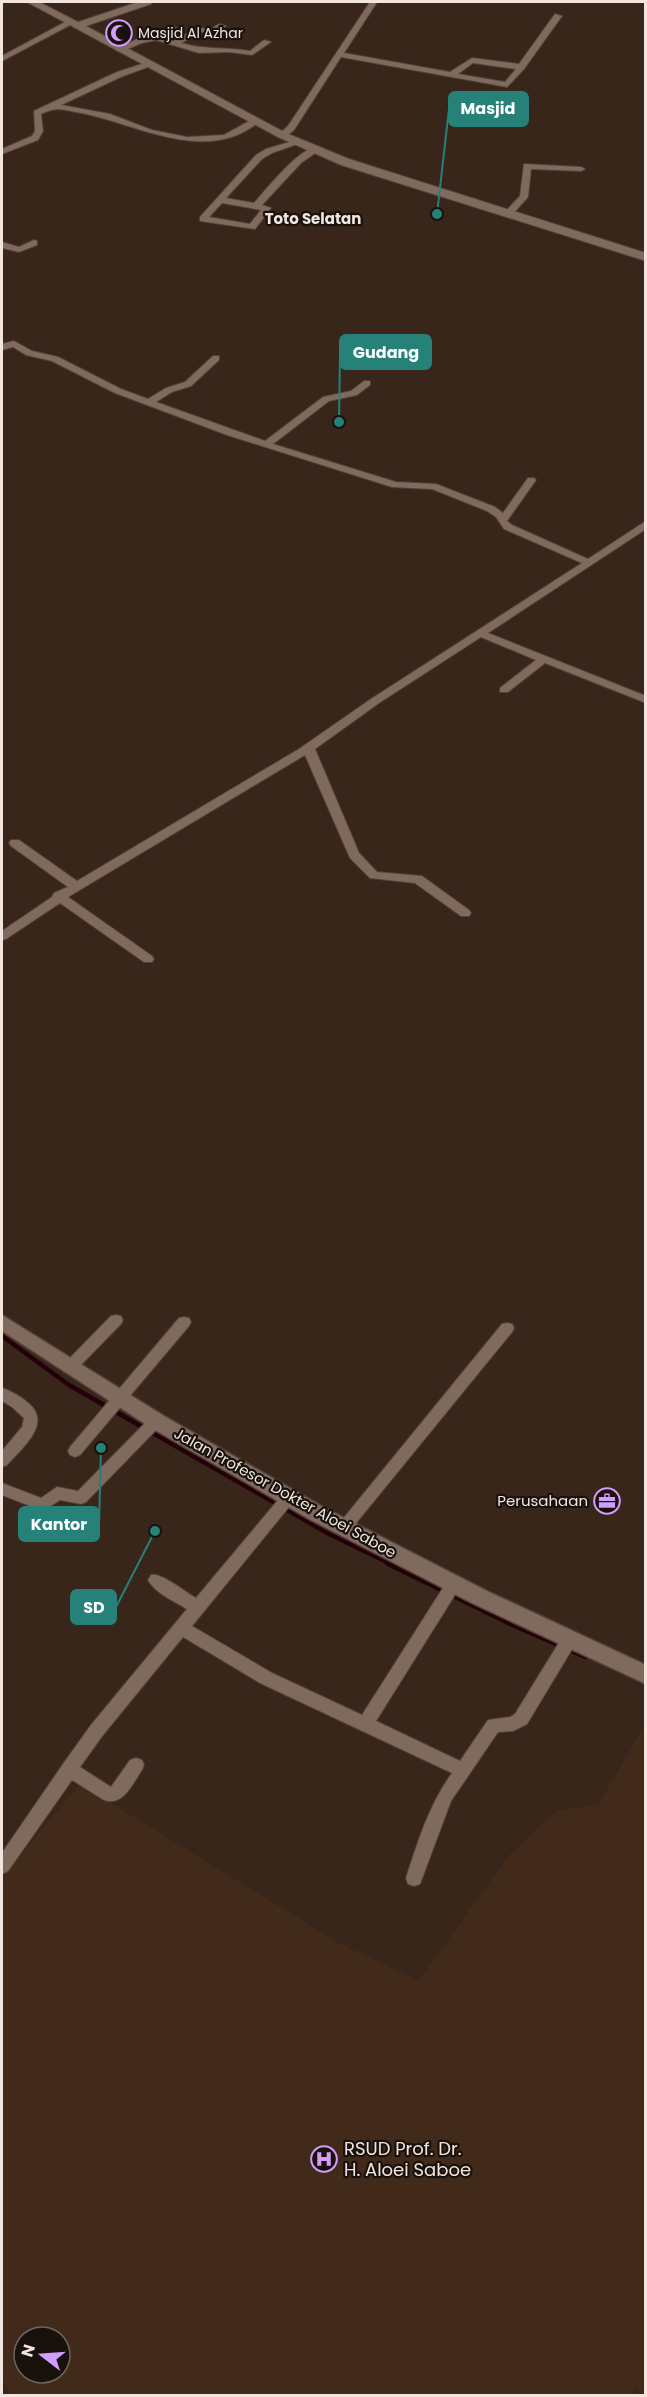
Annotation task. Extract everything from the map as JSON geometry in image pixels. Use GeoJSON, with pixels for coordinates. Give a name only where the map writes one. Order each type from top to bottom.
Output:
{"type":"FeatureCollection","features":[{"type":"Feature","properties":{"kind":"main road"},"geometry":{"type":"LineString","coordinates":[[32,2],[70,26],[148,64],[282,135],[315,149],[374,173],[645,257]]}},
{"type":"Feature","properties":{"kind":"main road"},"geometry":{"type":"LineString","coordinates":[[70,26],[136,2]]}},
{"type":"Feature","properties":{"kind":"main road"},"geometry":{"type":"LineString","coordinates":[[70,26],[147,2]]}},
{"type":"Feature","properties":{"kind":"street"},"geometry":{"type":"LineString","coordinates":[[282,135],[291,128],[373,2]]}},
{"type":"Feature","properties":{"kind":"street"},"geometry":{"type":"LineString","coordinates":[[339,54],[507,85],[558,16]]}},
{"type":"Feature","properties":{"kind":"street"},"geometry":{"type":"LineString","coordinates":[[2,58],[70,26]]}},
{"type":"Feature","properties":{"kind":"street"},"geometry":{"type":"LineString","coordinates":[[176,44],[200,30],[212,31],[222,26]]}},
{"type":"Feature","properties":{"kind":"street"},"geometry":{"type":"LineString","coordinates":[[120,50],[131,44],[156,38],[173,28]]}},
{"type":"Feature","properties":{"kind":"street"},"geometry":{"type":"LineString","coordinates":[[156,38],[204,52],[229,50],[252,53],[267,42]]}},
{"type":"Feature","properties":{"kind":"street"},"geometry":{"type":"LineString","coordinates":[[109,44],[121,40],[131,44]]}},
{"type":"Feature","properties":{"kind":"street"},"geometry":{"type":"LineString","coordinates":[[451,75],[472,60],[521,67]]}},
{"type":"Feature","properties":{"kind":"street"},"geometry":{"type":"LineString","coordinates":[[2,152],[35,138],[39,131],[35,115],[120,74],[148,64]]}},
{"type":"Feature","properties":{"kind":"street"},"geometry":{"type":"LineString","coordinates":[[54,106],[107,116],[150,132],[187,139],[226,137],[256,121]]}},
{"type":"Feature","properties":{"kind":"street"},"geometry":{"type":"LineString","coordinates":[[220,200],[267,210],[250,228],[203,219],[220,200],[259,158],[269,151],[299,142]]}},
{"type":"Feature","properties":{"kind":"street"},"geometry":{"type":"LineString","coordinates":[[256,206],[298,161],[315,149]]}},
{"type":"Feature","properties":{"kind":"street"},"geometry":{"type":"LineString","coordinates":[[508,214],[524,197],[527,166],[581,168]]}},
{"type":"Feature","properties":{"kind":"street"},"geometry":{"type":"LineString","coordinates":[[2,245],[18,251],[25,250],[34,243]]}},
{"type":"Feature","properties":{"kind":"street"},"geometry":{"type":"LineString","coordinates":[[2,346],[14,344],[29,352],[55,359],[101,384],[230,433],[268,443],[395,485],[433,486],[491,509],[501,516],[502,521],[508,527],[590,563]]}},
{"type":"Feature","properties":{"kind":"street"},"geometry":{"type":"LineString","coordinates":[[148,403],[169,390],[188,384],[216,358]]}},
{"type":"Feature","properties":{"kind":"street"},"geometry":{"type":"LineString","coordinates":[[268,443],[326,399],[354,393],[367,384]]}},
{"type":"Feature","properties":{"kind":"street"},"geometry":{"type":"LineString","coordinates":[[502,521],[531,480]]}},
{"type":"Feature","properties":{"kind":"street"},"geometry":{"type":"LineString","coordinates":[[2,936],[75,886],[212,808],[309,747],[377,700],[590,563],[645,524]]}},
{"type":"Feature","properties":{"kind":"street"},"geometry":{"type":"LineString","coordinates":[[482,634],[645,700]]}},
{"type":"Feature","properties":{"kind":"street"},"geometry":{"type":"LineString","coordinates":[[504,690],[544,659]]}},
{"type":"Feature","properties":{"kind":"street"},"geometry":{"type":"LineString","coordinates":[[309,747],[312,760],[354,855],[374,875],[418,879],[465,913]]}},
{"type":"Feature","properties":{"kind":"street"},"geometry":{"type":"LineString","coordinates":[[15,843],[75,886]]}},
{"type":"Feature","properties":{"kind":"street"},"geometry":{"type":"LineString","coordinates":[[58,897],[148,959]]}},
{"type":"Feature","properties":{"kind":"street"},"geometry":{"type":"LineString","coordinates":[[69,1368],[116,1320]]}},
{"type":"Feature","properties":{"kind":"street","name":"Jalan Profesor Dokter Aloei Saboe"},"geometry":{"type":"LineString","coordinates":[[2,1322],[69,1368],[113,1406],[148,1429],[288,1498],[449,1591],[564,1649],[645,1675]]}},
{"type":"Feature","properties":{"kind":"street"},"geometry":{"type":"LineString","coordinates":[[75,1451],[184,1322]]}},
{"type":"Feature","properties":{"kind":"street"},"geometry":{"type":"LineString","coordinates":[[343,1529],[507,1328]]}},
{"type":"Feature","properties":{"kind":"street"},"geometry":{"type":"LineString","coordinates":[[2,1394],[25,1406],[32,1414],[29,1428],[2,1461]]}},
{"type":"Feature","properties":{"kind":"street"},"geometry":{"type":"LineString","coordinates":[[2,1489],[43,1505],[57,1493],[81,1498],[148,1429]]}},
{"type":"Feature","properties":{"kind":"street"},"geometry":{"type":"LineString","coordinates":[[2,1866],[111,1713],[288,1498]]}},
{"type":"Feature","properties":{"kind":"street"},"geometry":{"type":"LineString","coordinates":[[156,1580],[169,1591],[199,1608]]}},
{"type":"Feature","properties":{"kind":"street"},"geometry":{"type":"LineString","coordinates":[[365,1724],[449,1591]]}},
{"type":"Feature","properties":{"kind":"street"},"geometry":{"type":"LineString","coordinates":[[182,1628],[278,1684],[463,1770]]}},
{"type":"Feature","properties":{"kind":"street"},"geometry":{"type":"LineString","coordinates":[[414,1878],[438,1811],[463,1770],[494,1725],[513,1724],[521,1719],[564,1649]]}},
{"type":"Feature","properties":{"kind":"street"},"geometry":{"type":"LineString","coordinates":[[69,1769],[110,1795],[115,1794],[136,1765]]}},
{"type":"Feature","properties":{"kind":"shaded area","name":"RSUD Prof. Dr. H. Aloei Saboe"},"geometry":{"type":"Polygon","coordinates":[[[645,1724],[645,2395],[636,2389],[630,2396],[12,2396],[2,2379],[2,1877],[80,1784],[339,1943],[419,1981],[509,1855],[556,1811],[598,1805],[645,1724]]]}},
{"type":"Feature","properties":{"kind":"waterway"},"geometry":{"type":"LineString","coordinates":[[2,1336],[69,1385],[329,1534],[391,1564]]}},
{"type":"Feature","properties":{"kind":"waterway"},"geometry":{"type":"LineString","coordinates":[[388,1563],[510,1623],[585,1656]]}},
{"type":"Feature","properties":{"kind":"place","name":"Masjid Al Azhar"},"geometry":{"type":"Point","coordinates":[119,33]}},
{"type":"Feature","properties":{"kind":"place","name":"Masjid"},"geometry":{"type":"Point","coordinates":[437,214]}},
{"type":"Feature","properties":{"kind":"place","name":"Gudang"},"geometry":{"type":"Point","coordinates":[339,422]}},
{"type":"Feature","properties":{"kind":"place","name":"Kantor"},"geometry":{"type":"Point","coordinates":[101,1448]}},
{"type":"Feature","properties":{"kind":"place","name":"Perusahaan"},"geometry":{"type":"Point","coordinates":[607,1501]}},
{"type":"Feature","properties":{"kind":"place","name":"SD"},"geometry":{"type":"Point","coordinates":[155,1531]}},
{"type":"Feature","properties":{"kind":"place","name":"RSUD Prof. Dr. H. Aloei Saboe"},"geometry":{"type":"Point","coordinates":[324,2159]}},
{"type":"Feature","properties":{"kind":"district","name":"Toto Selatan"},"geometry":{"type":"Point","coordinates":[313,219]}}]}
